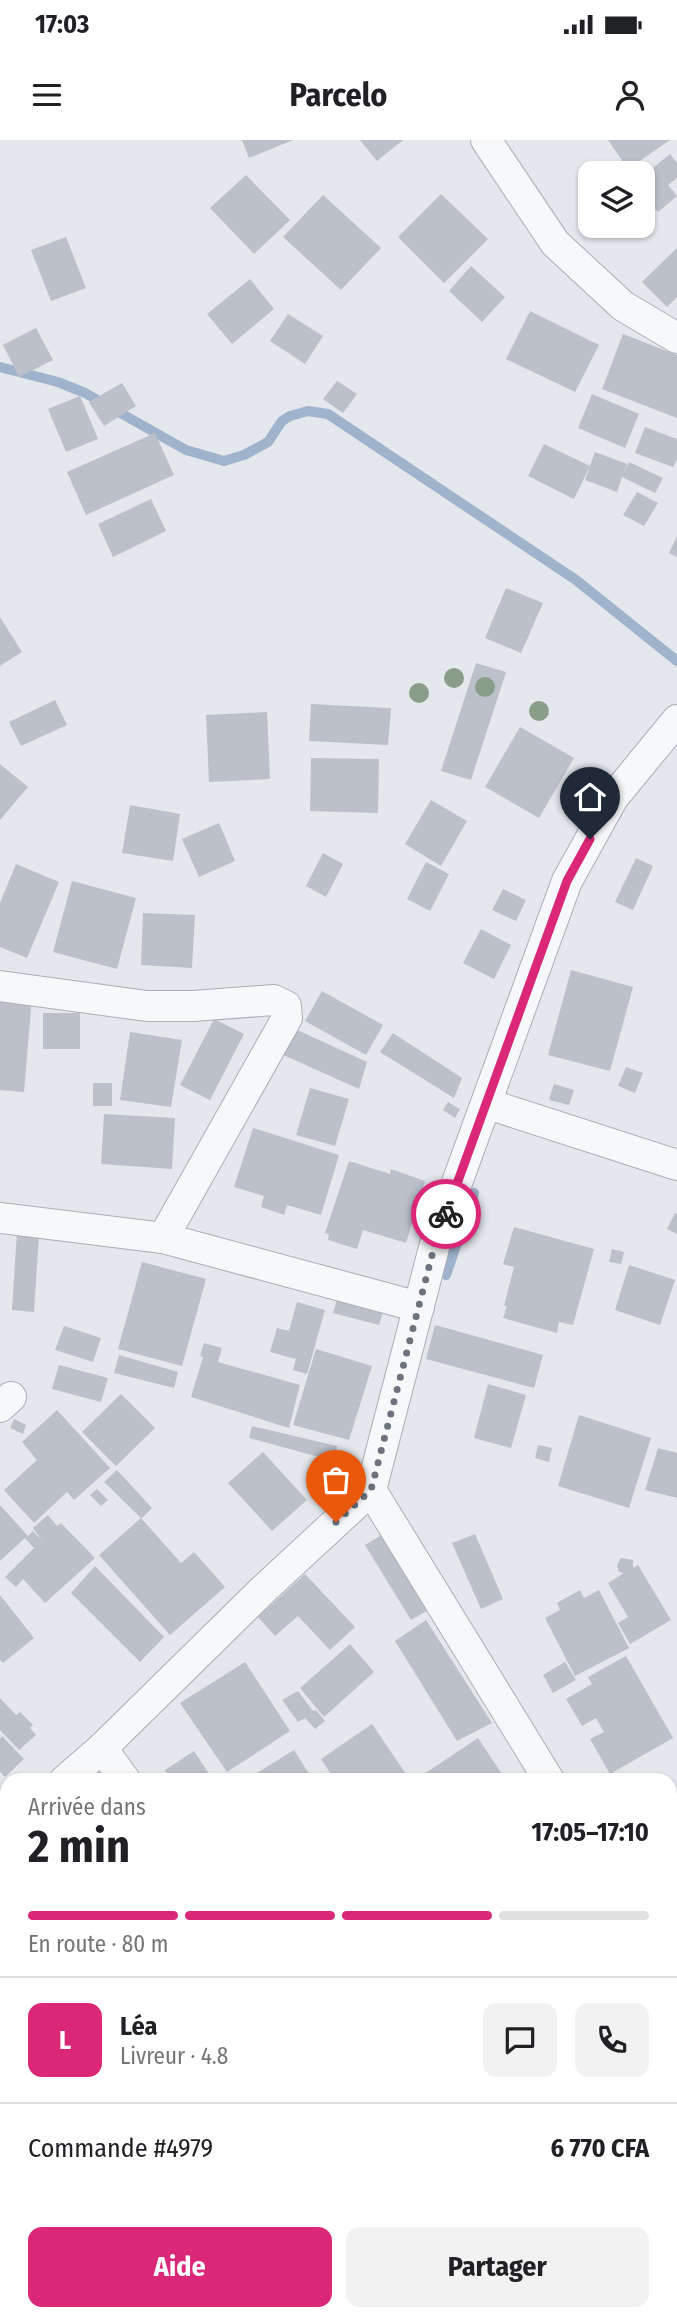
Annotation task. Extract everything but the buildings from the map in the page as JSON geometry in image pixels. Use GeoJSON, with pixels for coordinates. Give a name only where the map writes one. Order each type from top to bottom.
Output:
{"type":"FeatureCollection","features":[{"type":"Feature","properties":{"kind":"street"},"geometry":{"type":"LineString","coordinates":[[486,140],[555,243],[623,306],[677,338]]}},
{"type":"Feature","properties":{"kind":"street"},"geometry":{"type":"LineString","coordinates":[[73,1773],[371,1490],[436,1240],[488,1104],[567,881],[612,798],[677,720]]}},
{"type":"Feature","properties":{"kind":"street"},"geometry":{"type":"LineString","coordinates":[[0,986],[146,1006],[193,1006],[274,1000],[286,1006],[287,1018],[163,1238]]}},
{"type":"Feature","properties":{"kind":"street"},"geometry":{"type":"LineString","coordinates":[[488,1104],[677,1165]]}},
{"type":"Feature","properties":{"kind":"street"},"geometry":{"type":"LineString","coordinates":[[0,1218],[163,1238],[419,1307]]}},
{"type":"Feature","properties":{"kind":"street"},"geometry":{"type":"LineString","coordinates":[[371,1490],[545,1773]]}},
{"type":"Feature","properties":{"kind":"street"},"geometry":{"type":"LineString","coordinates":[[102,1748],[120,1773]]}},
{"type":"Feature","properties":{"kind":"waterway"},"geometry":{"type":"LineString","coordinates":[[0,367],[58,382],[85,393],[186,450],[224,461],[244,455],[268,442],[282,421],[290,416],[308,411],[328,414],[576,580],[677,661]]}},
{"type":"Feature","properties":{"kind":"waterway"},"geometry":{"type":"LineString","coordinates":[[446,1275],[474,1193]]}},
{"type":"Feature","properties":{"kind":"way so far"},"geometry":{"type":"LineString","coordinates":[[336,1522],[371,1490],[436,1240],[446,1214]]}},
{"type":"Feature","properties":{"kind":"route"},"geometry":{"type":"LineString","coordinates":[[446,1214],[567,881],[590,839]]}}]}
